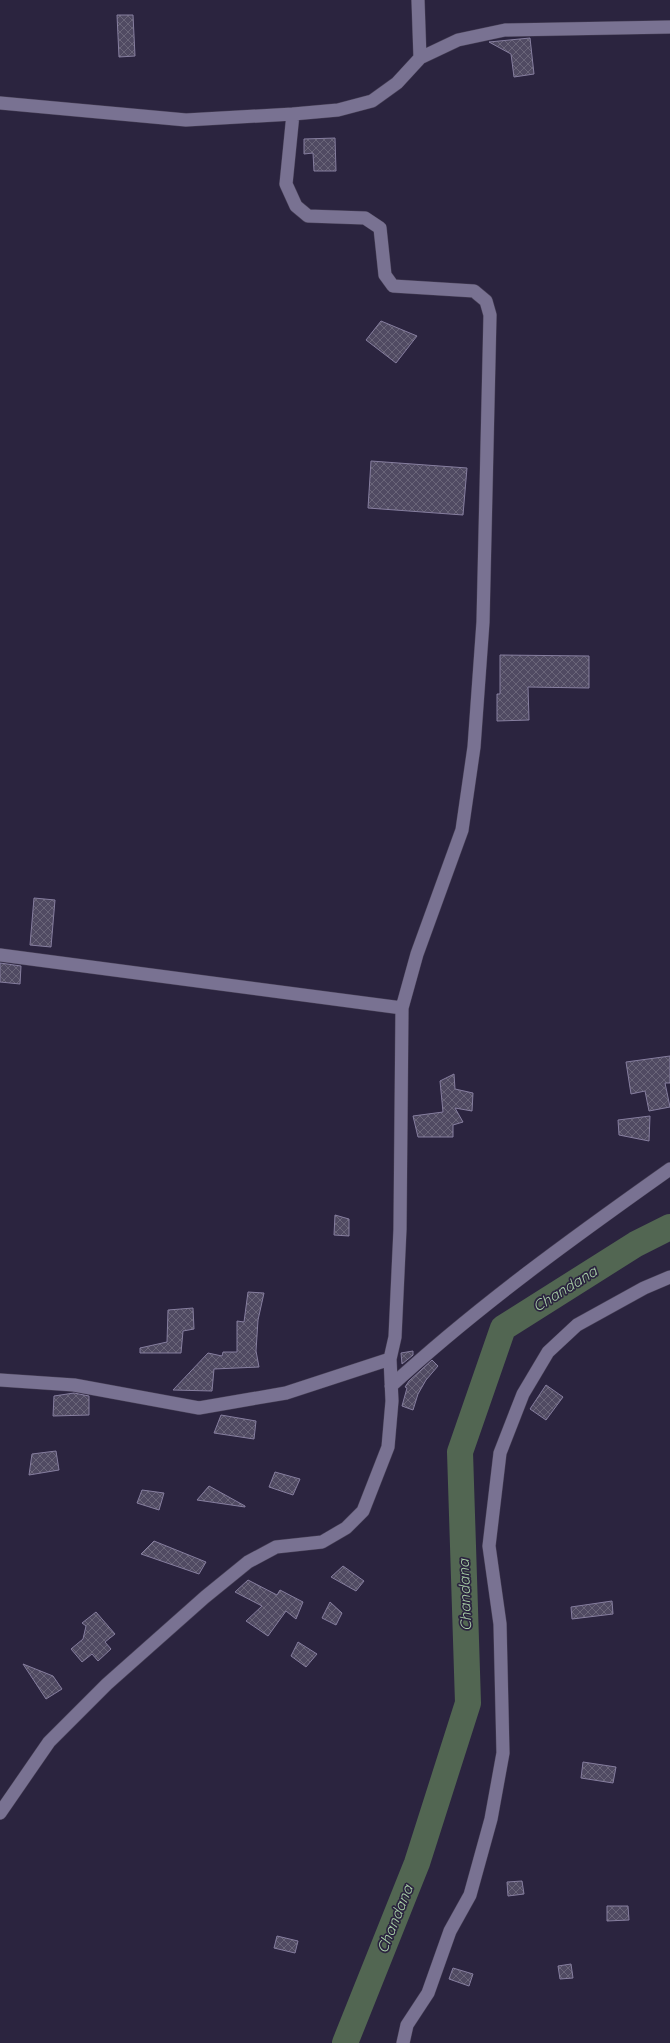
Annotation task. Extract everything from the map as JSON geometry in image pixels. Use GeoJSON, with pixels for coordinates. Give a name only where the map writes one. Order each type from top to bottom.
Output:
{"type":"FeatureCollection","features":[{"type":"Feature","properties":{"kind":"street"},"geometry":{"type":"LineString","coordinates":[[418,0],[420,58]]}},
{"type":"Feature","properties":{"kind":"street"},"geometry":{"type":"LineString","coordinates":[[0,103],[186,120],[338,110],[372,101],[397,83],[420,58],[458,40],[505,30],[670,27]]}},
{"type":"Feature","properties":{"kind":"street"},"geometry":{"type":"LineString","coordinates":[[0,1813],[49,1742],[107,1684],[205,1597],[248,1562],[276,1547],[322,1542],[346,1528],[363,1511],[388,1447],[392,1401],[390,1359],[395,1337],[400,1229],[402,1008],[417,954],[462,830],[474,747],[483,622],[490,315],[486,301],[474,291],[393,286],[385,275],[380,228],[365,218],[308,216],[296,206],[286,184],[293,114]]}},
{"type":"Feature","properties":{"kind":"street"},"geometry":{"type":"LineString","coordinates":[[0,954],[402,1008]]}},
{"type":"Feature","properties":{"kind":"street"},"geometry":{"type":"LineString","coordinates":[[391,1386],[422,1358],[504,1292],[670,1169]]}},
{"type":"Feature","properties":{"kind":"street"},"geometry":{"type":"LineString","coordinates":[[404,2043],[407,2025],[428,1993],[450,1931],[470,1895],[491,1819],[503,1753],[500,1624],[489,1546],[500,1452],[522,1394],[548,1352],[577,1325],[644,1288],[670,1277]]}},
{"type":"Feature","properties":{"kind":"street"},"geometry":{"type":"LineString","coordinates":[[0,1380],[74,1385],[198,1408],[286,1393],[390,1359]]}},
{"type":"Feature","properties":{"kind":"building"},"geometry":{"type":"Polygon","coordinates":[[[117,15],[133,15],[135,56],[119,57],[117,15]]]}},
{"type":"Feature","properties":{"kind":"building"},"geometry":{"type":"Polygon","coordinates":[[[530,38],[534,74],[514,77],[511,54],[489,42],[530,38]]]}},
{"type":"Feature","properties":{"kind":"building"},"geometry":{"type":"Polygon","coordinates":[[[335,138],[336,171],[314,171],[313,153],[304,154],[304,139],[335,138]]]}},
{"type":"Feature","properties":{"kind":"building"},"geometry":{"type":"Polygon","coordinates":[[[381,321],[417,336],[396,363],[366,340],[381,321]]]}},
{"type":"Feature","properties":{"kind":"building"},"geometry":{"type":"Polygon","coordinates":[[[371,461],[467,468],[463,515],[368,508],[371,461]]]}},
{"type":"Feature","properties":{"kind":"building"},"geometry":{"type":"Polygon","coordinates":[[[500,655],[589,656],[589,688],[528,687],[529,720],[497,721],[497,694],[500,694],[500,655]]]}},
{"type":"Feature","properties":{"kind":"building"},"geometry":{"type":"Polygon","coordinates":[[[34,898],[55,900],[51,947],[30,945],[34,898]]]}},
{"type":"Feature","properties":{"kind":"building"},"geometry":{"type":"Polygon","coordinates":[[[0,963],[21,966],[20,984],[0,982],[0,963]]]}},
{"type":"Feature","properties":{"kind":"building"},"geometry":{"type":"Polygon","coordinates":[[[670,1056],[670,1083],[665,1083],[670,1107],[649,1111],[645,1091],[631,1094],[626,1062],[670,1056]]]}},
{"type":"Feature","properties":{"kind":"building"},"geometry":{"type":"Polygon","coordinates":[[[454,1074],[455,1089],[473,1093],[472,1111],[455,1108],[463,1122],[453,1125],[453,1137],[418,1137],[413,1116],[443,1112],[440,1081],[454,1074]]]}},
{"type":"Feature","properties":{"kind":"building"},"geometry":{"type":"Polygon","coordinates":[[[650,1116],[649,1141],[619,1135],[618,1120],[650,1116]]]}},
{"type":"Feature","properties":{"kind":"building"},"geometry":{"type":"Polygon","coordinates":[[[335,1215],[349,1219],[349,1236],[334,1235],[335,1215]]]}},
{"type":"Feature","properties":{"kind":"building"},"geometry":{"type":"Polygon","coordinates":[[[248,1292],[264,1293],[258,1320],[256,1351],[259,1367],[214,1369],[212,1391],[173,1390],[208,1353],[222,1356],[223,1352],[237,1352],[237,1321],[244,1322],[248,1292]]]}},
{"type":"Feature","properties":{"kind":"building"},"geometry":{"type":"Polygon","coordinates":[[[193,1308],[194,1329],[183,1331],[181,1353],[140,1353],[140,1348],[167,1342],[168,1310],[193,1308]]]}},
{"type":"Feature","properties":{"kind":"building"},"geometry":{"type":"Polygon","coordinates":[[[413,1351],[413,1355],[402,1364],[401,1353],[413,1351]]]}},
{"type":"Feature","properties":{"kind":"building"},"geometry":{"type":"Polygon","coordinates":[[[432,1360],[438,1366],[426,1380],[418,1394],[413,1410],[402,1406],[407,1388],[405,1387],[409,1381],[432,1360]]]}},
{"type":"Feature","properties":{"kind":"building"},"geometry":{"type":"Polygon","coordinates":[[[546,1385],[563,1397],[546,1420],[530,1409],[546,1385]]]}},
{"type":"Feature","properties":{"kind":"building"},"geometry":{"type":"Polygon","coordinates":[[[74,1393],[89,1396],[89,1415],[53,1416],[54,1396],[74,1393]]]}},
{"type":"Feature","properties":{"kind":"building"},"geometry":{"type":"Polygon","coordinates":[[[221,1415],[256,1421],[254,1439],[214,1433],[221,1415]]]}},
{"type":"Feature","properties":{"kind":"building"},"geometry":{"type":"Polygon","coordinates":[[[56,1451],[59,1470],[29,1475],[32,1454],[56,1451]]]}},
{"type":"Feature","properties":{"kind":"building"},"geometry":{"type":"Polygon","coordinates":[[[275,1472],[300,1479],[293,1495],[269,1487],[275,1472]]]}},
{"type":"Feature","properties":{"kind":"building"},"geometry":{"type":"Polygon","coordinates":[[[209,1486],[245,1506],[245,1507],[197,1500],[209,1486]]]}},
{"type":"Feature","properties":{"kind":"building"},"geometry":{"type":"Polygon","coordinates":[[[142,1490],[164,1493],[159,1510],[137,1503],[142,1490]]]}},
{"type":"Feature","properties":{"kind":"building"},"geometry":{"type":"Polygon","coordinates":[[[154,1541],[206,1562],[199,1574],[141,1554],[154,1541]]]}},
{"type":"Feature","properties":{"kind":"building"},"geometry":{"type":"Polygon","coordinates":[[[343,1566],[364,1581],[356,1591],[331,1577],[343,1566]]]}},
{"type":"Feature","properties":{"kind":"building"},"geometry":{"type":"Polygon","coordinates":[[[248,1580],[277,1595],[280,1590],[303,1602],[296,1619],[286,1611],[268,1636],[246,1621],[262,1606],[235,1592],[248,1580]]]}},
{"type":"Feature","properties":{"kind":"building"},"geometry":{"type":"Polygon","coordinates":[[[612,1601],[613,1614],[572,1619],[571,1607],[612,1601]]]}},
{"type":"Feature","properties":{"kind":"building"},"geometry":{"type":"Polygon","coordinates":[[[330,1602],[342,1613],[336,1625],[322,1618],[330,1602]]]}},
{"type":"Feature","properties":{"kind":"building"},"geometry":{"type":"Polygon","coordinates":[[[96,1612],[115,1634],[105,1642],[111,1649],[98,1661],[92,1654],[82,1662],[71,1649],[83,1639],[86,1626],[82,1623],[96,1612]]]}},
{"type":"Feature","properties":{"kind":"building"},"geometry":{"type":"Polygon","coordinates":[[[298,1642],[317,1654],[306,1667],[291,1656],[298,1642]]]}},
{"type":"Feature","properties":{"kind":"building"},"geometry":{"type":"Polygon","coordinates":[[[23,1664],[53,1676],[62,1689],[46,1699],[23,1664]]]}},
{"type":"Feature","properties":{"kind":"building"},"geometry":{"type":"Polygon","coordinates":[[[583,1762],[616,1767],[613,1783],[581,1778],[583,1762]]]}},
{"type":"Feature","properties":{"kind":"building"},"geometry":{"type":"Polygon","coordinates":[[[522,1881],[524,1894],[508,1896],[507,1882],[522,1881]]]}},
{"type":"Feature","properties":{"kind":"building"},"geometry":{"type":"Polygon","coordinates":[[[607,1906],[628,1906],[629,1920],[607,1921],[607,1906]]]}},
{"type":"Feature","properties":{"kind":"building"},"geometry":{"type":"Polygon","coordinates":[[[277,1936],[298,1941],[295,1953],[274,1948],[277,1936]]]}},
{"type":"Feature","properties":{"kind":"building"},"geometry":{"type":"Polygon","coordinates":[[[571,1964],[573,1978],[560,1979],[558,1966],[571,1964]]]}},
{"type":"Feature","properties":{"kind":"building"},"geometry":{"type":"Polygon","coordinates":[[[453,1968],[473,1974],[469,1986],[449,1979],[453,1968]]]}},
{"type":"Feature","properties":{"kind":"waterway","name":"Chandana"},"geometry":{"type":"LineString","coordinates":[[345,2043],[417,1863],[468,1703],[460,1452],[503,1328],[636,1244],[670,1227]]}}]}
